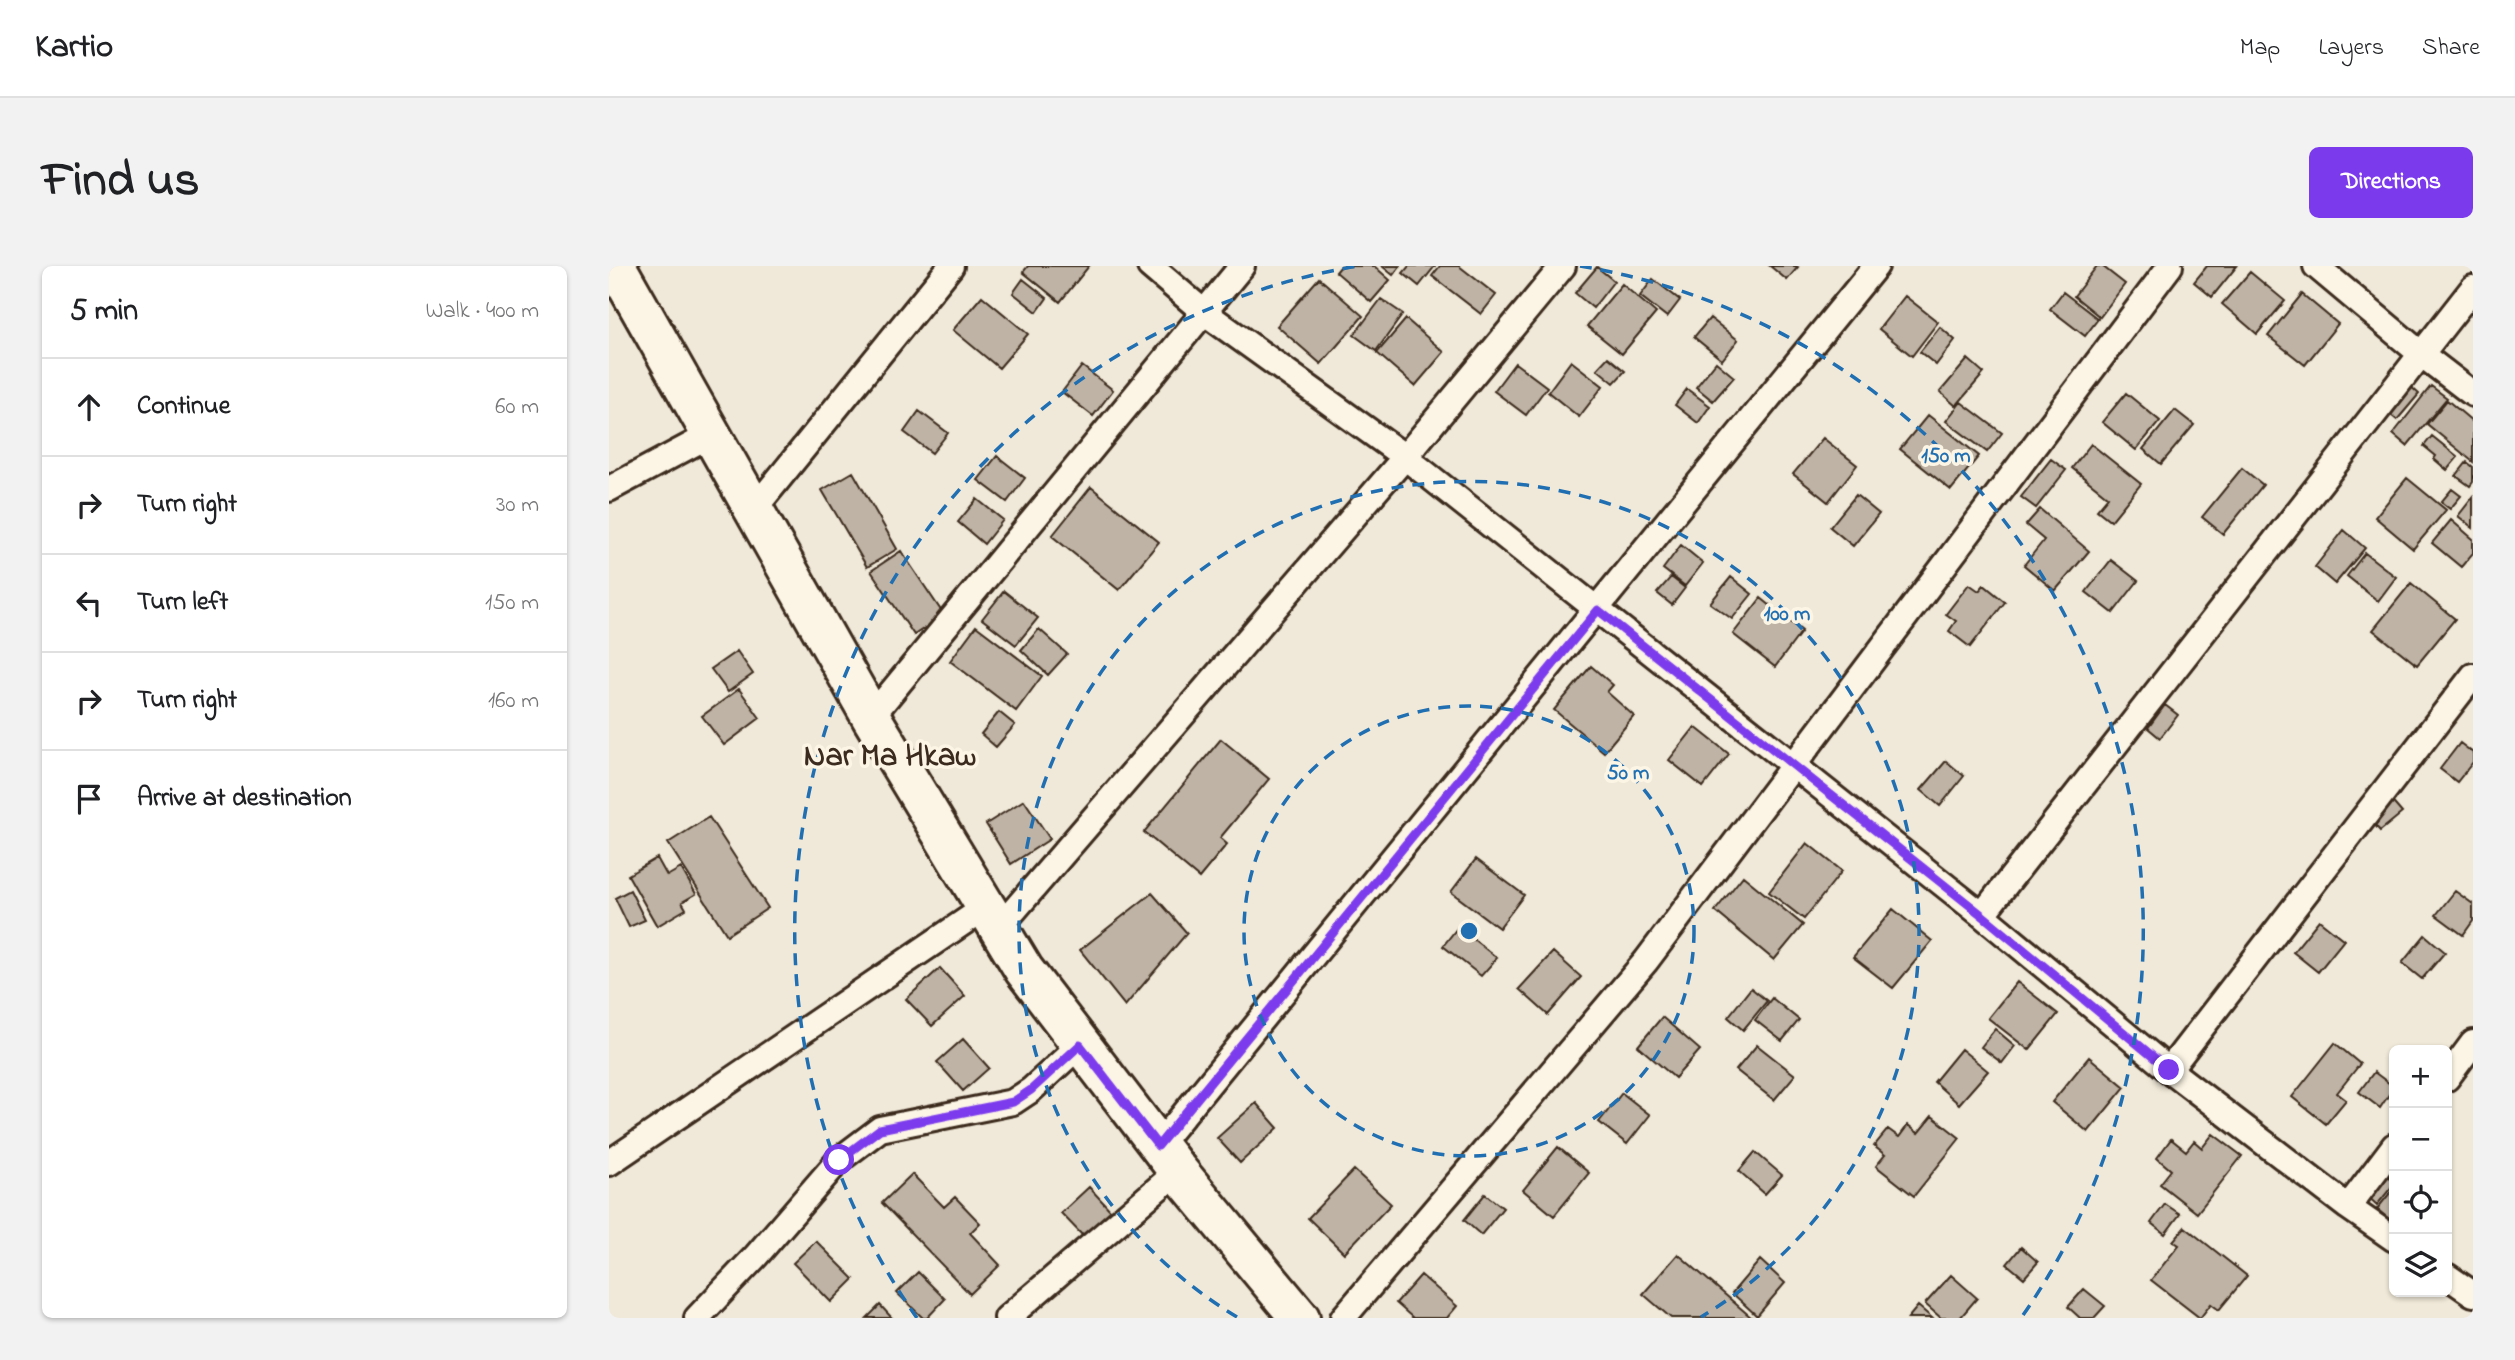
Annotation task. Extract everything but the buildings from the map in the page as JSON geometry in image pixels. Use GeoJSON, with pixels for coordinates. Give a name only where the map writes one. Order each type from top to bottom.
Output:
{"type":"FeatureCollection","features":[{"type":"Feature","properties":{"kind":"main road"},"geometry":{"type":"LineString","coordinates":[[616,266],[871,717],[1024,970],[1168,1159],[1300,1318]]}},
{"type":"Feature","properties":{"kind":"street"},"geometry":{"type":"LineString","coordinates":[[755,508],[951,266]]}},
{"type":"Feature","properties":{"kind":"street"},"geometry":{"type":"LineString","coordinates":[[1150,266],[1205,313],[1405,457],[1982,915],[2169,1070],[2389,1236]]}},
{"type":"Feature","properties":{"kind":"street"},"geometry":{"type":"LineString","coordinates":[[871,717],[1242,266]]}},
{"type":"Feature","properties":{"kind":"street"},"geometry":{"type":"LineString","coordinates":[[609,1163],[992,917],[1405,457],[1563,266]]}},
{"type":"Feature","properties":{"kind":"street"},"geometry":{"type":"LineString","coordinates":[[1007,1318],[1168,1159],[1598,610],[1876,266]]}},
{"type":"Feature","properties":{"kind":"street"},"geometry":{"type":"LineString","coordinates":[[1343,1318],[1646,961],[2170,266]]}},
{"type":"Feature","properties":{"kind":"street"},"geometry":{"type":"LineString","coordinates":[[2316,266],[2473,394]]}},
{"type":"Feature","properties":{"kind":"street"},"geometry":{"type":"LineString","coordinates":[[1982,915],[2473,288]]}},
{"type":"Feature","properties":{"kind":"street"},"geometry":{"type":"LineString","coordinates":[[609,488],[712,434]]}},
{"type":"Feature","properties":{"kind":"street"},"geometry":{"type":"LineString","coordinates":[[2169,1070],[2473,676]]}},
{"type":"Feature","properties":{"kind":"street"},"geometry":{"type":"LineString","coordinates":[[2452,1071],[2473,1044]]}},
{"type":"Feature","properties":{"kind":"street"},"geometry":{"type":"LineString","coordinates":[[697,1318],[756,1256],[839,1160],[880,1129],[1013,1102],[1031,1090],[1080,1045]]}},
{"type":"Feature","properties":{"kind":"street"},"geometry":{"type":"LineString","coordinates":[[2348,1207],[2389,1153]]}},
{"type":"Feature","properties":{"kind":"street"},"geometry":{"type":"LineString","coordinates":[[2452,1279],[2473,1294]]}},
{"type":"Feature","properties":{"kind":"district","name":"Nar Ma Hkaw"},"geometry":{"type":"Point","coordinates":[890,754]}},
{"type":"Feature","properties":{"kind":"route"},"geometry":{"type":"LineString","coordinates":[[839,1160],[880,1129],[1013,1102],[1031,1090],[1080,1045],[1158,1146],[1598,610],[1982,915],[2169,1070]]}}]}
